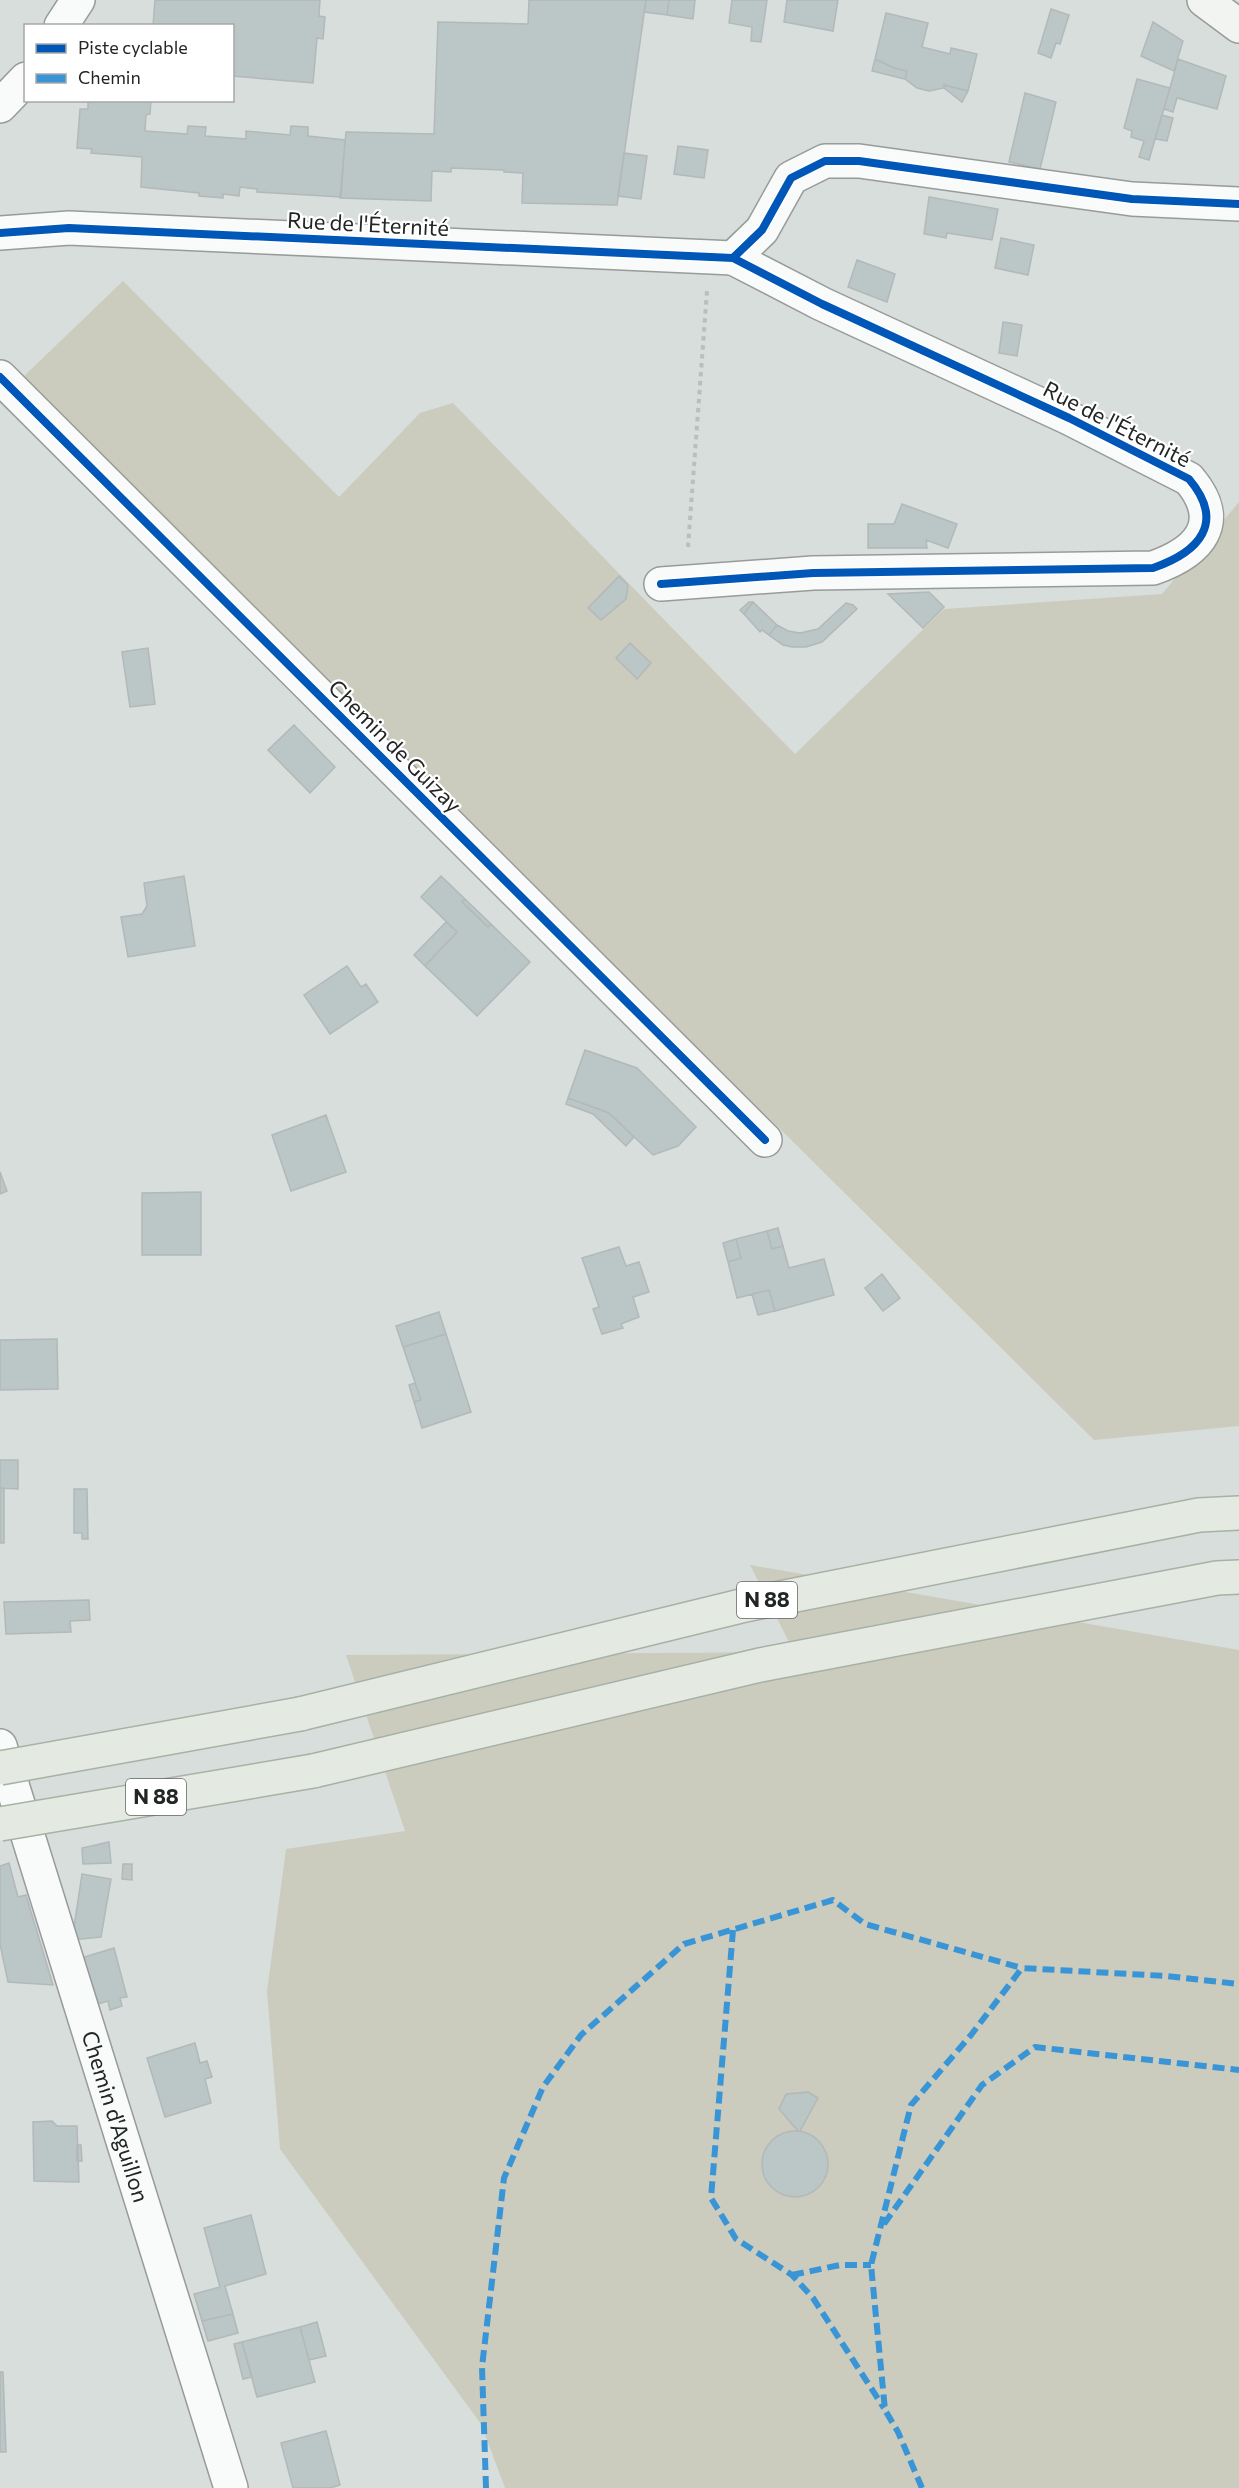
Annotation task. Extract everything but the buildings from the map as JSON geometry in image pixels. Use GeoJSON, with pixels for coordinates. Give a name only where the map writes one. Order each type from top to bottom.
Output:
{"type":"FeatureCollection","features":[{"type":"Feature","properties":{"kind":"highway","name":"N 88"},"geometry":{"type":"LineString","coordinates":[[0,1768],[300,1714],[745,1605],[1199,1515],[1239,1514]]}},
{"type":"Feature","properties":{"kind":"highway","name":"N 88"},"geometry":{"type":"LineString","coordinates":[[0,1824],[313,1771],[760,1665],[1217,1578],[1239,1577]]}},
{"type":"Feature","properties":{"kind":"main road"},"geometry":{"type":"LineString","coordinates":[[1204,0],[1239,26]]}},
{"type":"Feature","properties":{"kind":"street"},"geometry":{"type":"LineString","coordinates":[[62,24],[78,0]]}},
{"type":"Feature","properties":{"kind":"street"},"geometry":{"type":"LineString","coordinates":[[0,106],[24,81]]}},
{"type":"Feature","properties":{"kind":"street"},"geometry":{"type":"LineString","coordinates":[[722,258],[762,230],[791,178],[825,161],[859,161],[1132,199],[1239,204]]}},
{"type":"Feature","properties":{"kind":"street","name":"Rue de l'Éternité"},"geometry":{"type":"LineString","coordinates":[[0,233],[69,228],[722,258],[1069,418],[1189,478],[1200,492],[1207,509],[1205,525],[1199,539],[1191,549],[1178,559],[1153,568],[813,573],[673,584]]}},
{"type":"Feature","properties":{"kind":"street","name":"Chemin de Guizay"},"geometry":{"type":"LineString","coordinates":[[0,377],[765,1140]]}},
{"type":"Feature","properties":{"kind":"street","name":"Chemin d'Aguillon"},"geometry":{"type":"LineString","coordinates":[[0,1746],[231,2488]]}},
{"type":"Feature","properties":{"kind":"path"},"geometry":{"type":"LineString","coordinates":[[673,584],[722,258]]}},
{"type":"Feature","properties":{"kind":"shaded area"},"geometry":{"type":"Polygon","coordinates":[[[123,281],[339,497],[420,413],[453,403],[795,754],[944,609],[1162,594],[1239,502],[1239,1426],[1094,1440],[22,378],[123,281]]]}},
{"type":"Feature","properties":{"kind":"shaded area"},"geometry":{"type":"Polygon","coordinates":[[[750,1565],[1239,1650],[1239,2488],[505,2488],[481,2424],[280,2149],[267,1991],[286,1849],[405,1831],[346,1655],[794,1652],[750,1565]]]}},
{"type":"Feature","properties":{"kind":"marked path"},"geometry":{"type":"LineString","coordinates":[[486,2488],[482,2367],[504,2178],[543,2087],[581,2035],[684,1944],[833,1900],[865,1924],[1022,1968]]}},
{"type":"Feature","properties":{"kind":"marked path"},"geometry":{"type":"LineString","coordinates":[[733,1930],[711,2198],[736,2239],[792,2275],[813,2298],[884,2408]]}},
{"type":"Feature","properties":{"kind":"marked path"},"geometry":{"type":"LineString","coordinates":[[922,2488],[898,2432],[885,2410],[871,2265],[911,2105],[971,2035],[1022,1968],[1166,1976],[1239,1984]]}},
{"type":"Feature","properties":{"kind":"marked path"},"geometry":{"type":"LineString","coordinates":[[884,2224],[982,2085],[1035,2047],[1239,2070]]}},
{"type":"Feature","properties":{"kind":"marked path"},"geometry":{"type":"LineString","coordinates":[[792,2275],[840,2265],[871,2265]]}},
{"type":"Feature","properties":{"kind":"cycle path"},"geometry":{"type":"LineString","coordinates":[[0,233],[69,228],[733,258],[762,230],[791,178],[825,161],[859,161],[1132,199],[1239,204]]}},
{"type":"Feature","properties":{"kind":"cycle path"},"geometry":{"type":"LineString","coordinates":[[661,584],[813,573],[1153,568],[1183,554],[1202,534],[1206,522],[1205,509],[1200,495],[1189,479],[1069,418],[822,304],[733,258]]}},
{"type":"Feature","properties":{"kind":"cycle path"},"geometry":{"type":"LineString","coordinates":[[0,377],[765,1140]]}}]}
